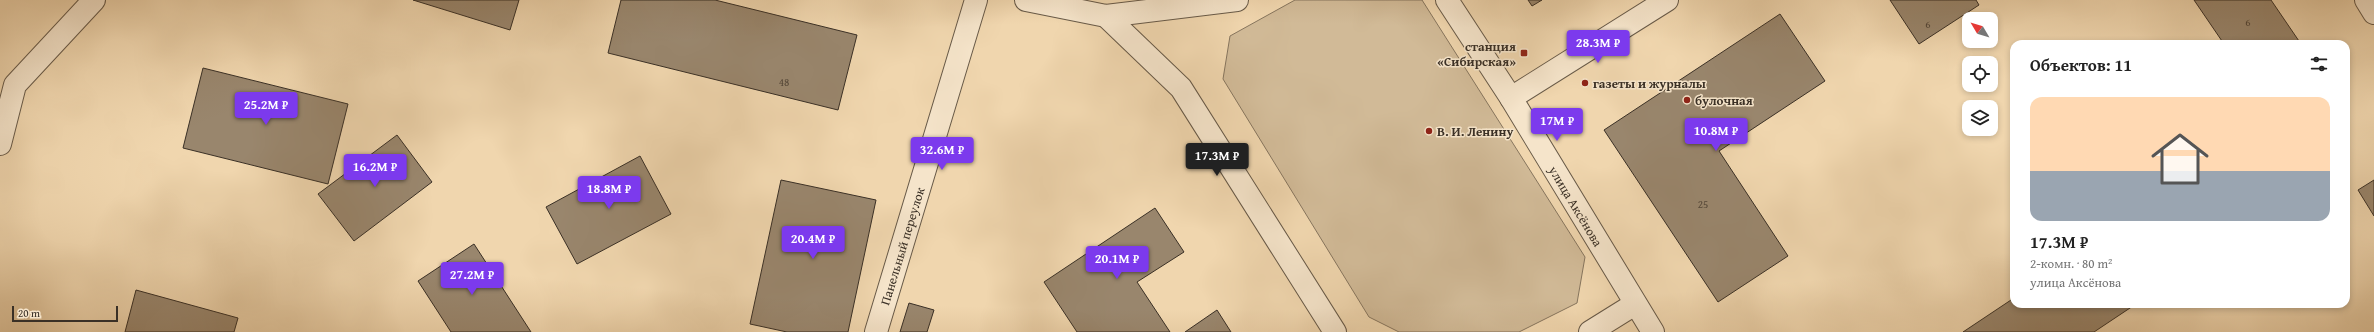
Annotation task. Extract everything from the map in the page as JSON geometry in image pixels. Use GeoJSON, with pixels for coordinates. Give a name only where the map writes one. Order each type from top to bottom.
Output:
{"type":"FeatureCollection","features":[{"type":"Feature","properties":{"kind":"street"},"geometry":{"type":"LineString","coordinates":[[0,144],[15,84],[94,0]]}},
{"type":"Feature","properties":{"kind":"street","name":"Панельный переулок"},"geometry":{"type":"LineString","coordinates":[[876,332],[976,0]]}},
{"type":"Feature","properties":{"kind":"street"},"geometry":{"type":"LineString","coordinates":[[1026,0],[1106,16],[1237,0]]}},
{"type":"Feature","properties":{"kind":"street","name":"улица Аксёнова"},"geometry":{"type":"LineString","coordinates":[[1446,0],[1511,98],[1653,332]]}},
{"type":"Feature","properties":{"kind":"street"},"geometry":{"type":"LineString","coordinates":[[1511,98],[1667,0]]}},
{"type":"Feature","properties":{"kind":"street"},"geometry":{"type":"LineString","coordinates":[[2366,0],[2374,12]]}},
{"type":"Feature","properties":{"kind":"street"},"geometry":{"type":"LineString","coordinates":[[1106,16],[1181,88],[1335,332]]}},
{"type":"Feature","properties":{"kind":"street"},"geometry":{"type":"LineString","coordinates":[[1590,332],[1636,304]]}},
{"type":"Feature","properties":{"kind":"shaded area"},"geometry":{"type":"Polygon","coordinates":[[[1295,0],[1422,0],[1585,257],[1577,303],[1519,332],[1399,332],[1369,317],[1223,79],[1230,36],[1295,0]]]}},
{"type":"Feature","properties":{"kind":"building"},"geometry":{"type":"Polygon","coordinates":[[[413,0],[519,0],[510,30],[413,0]]]}},
{"type":"Feature","properties":{"kind":"building"},"geometry":{"type":"Polygon","coordinates":[[[621,0],[715,0],[857,35],[838,110],[608,53],[621,0]]]}},
{"type":"Feature","properties":{"kind":"building"},"geometry":{"type":"Polygon","coordinates":[[[1528,0],[1542,0],[1532,6],[1528,0]]]}},
{"type":"Feature","properties":{"kind":"building"},"geometry":{"type":"Polygon","coordinates":[[[1890,0],[1976,0],[1979,5],[1968,12],[1962,12],[1962,16],[1919,44],[1890,0]]]}},
{"type":"Feature","properties":{"kind":"building"},"geometry":{"type":"Polygon","coordinates":[[[2194,0],[2271,0],[2298,40],[2221,40],[2194,0]]]}},
{"type":"Feature","properties":{"kind":"building"},"geometry":{"type":"Polygon","coordinates":[[[1780,14],[1825,81],[1719,151],[1788,256],[1718,302],[1604,130],[1780,14]]]}},
{"type":"Feature","properties":{"kind":"building"},"geometry":{"type":"Polygon","coordinates":[[[203,68],[348,104],[328,184],[183,148],[203,68]]]}},
{"type":"Feature","properties":{"kind":"building"},"geometry":{"type":"Polygon","coordinates":[[[397,135],[432,182],[354,241],[318,194],[397,135]]]}},
{"type":"Feature","properties":{"kind":"building"},"geometry":{"type":"Polygon","coordinates":[[[640,156],[671,214],[577,264],[546,207],[640,156]]]}},
{"type":"Feature","properties":{"kind":"building"},"geometry":{"type":"Polygon","coordinates":[[[781,180],[876,200],[848,332],[787,332],[750,324],[781,180]]]}},
{"type":"Feature","properties":{"kind":"building"},"geometry":{"type":"Polygon","coordinates":[[[2374,180],[2374,216],[2358,190],[2374,180]]]}},
{"type":"Feature","properties":{"kind":"building"},"geometry":{"type":"Polygon","coordinates":[[[1155,208],[1184,252],[1137,282],[1170,332],[1077,332],[1044,282],[1155,208]]]}},
{"type":"Feature","properties":{"kind":"building"},"geometry":{"type":"Polygon","coordinates":[[[474,244],[531,332],[451,332],[418,281],[474,244]]]}},
{"type":"Feature","properties":{"kind":"building"},"geometry":{"type":"Polygon","coordinates":[[[136,290],[238,318],[234,332],[125,332],[136,290]]]}},
{"type":"Feature","properties":{"kind":"building"},"geometry":{"type":"Polygon","coordinates":[[[2010,301],[2010,308],[2130,308],[2094,332],[1963,332],[2010,301]]]}},
{"type":"Feature","properties":{"kind":"building"},"geometry":{"type":"Polygon","coordinates":[[[909,303],[934,310],[927,332],[900,332],[909,303]]]}},
{"type":"Feature","properties":{"kind":"building"},"geometry":{"type":"Polygon","coordinates":[[[1217,310],[1231,332],[1185,332],[1217,310]]]}},
{"type":"Feature","properties":{"kind":"place","name":"станция «Сибирская»"},"geometry":{"type":"Point","coordinates":[1524,53]}},
{"type":"Feature","properties":{"kind":"place","name":"газеты и журналы"},"geometry":{"type":"Point","coordinates":[1585,83]}},
{"type":"Feature","properties":{"kind":"place","name":"булочная"},"geometry":{"type":"Point","coordinates":[1687,100]}},
{"type":"Feature","properties":{"kind":"place","name":"В. И. Ленину"},"geometry":{"type":"Point","coordinates":[1429,131]}}]}
